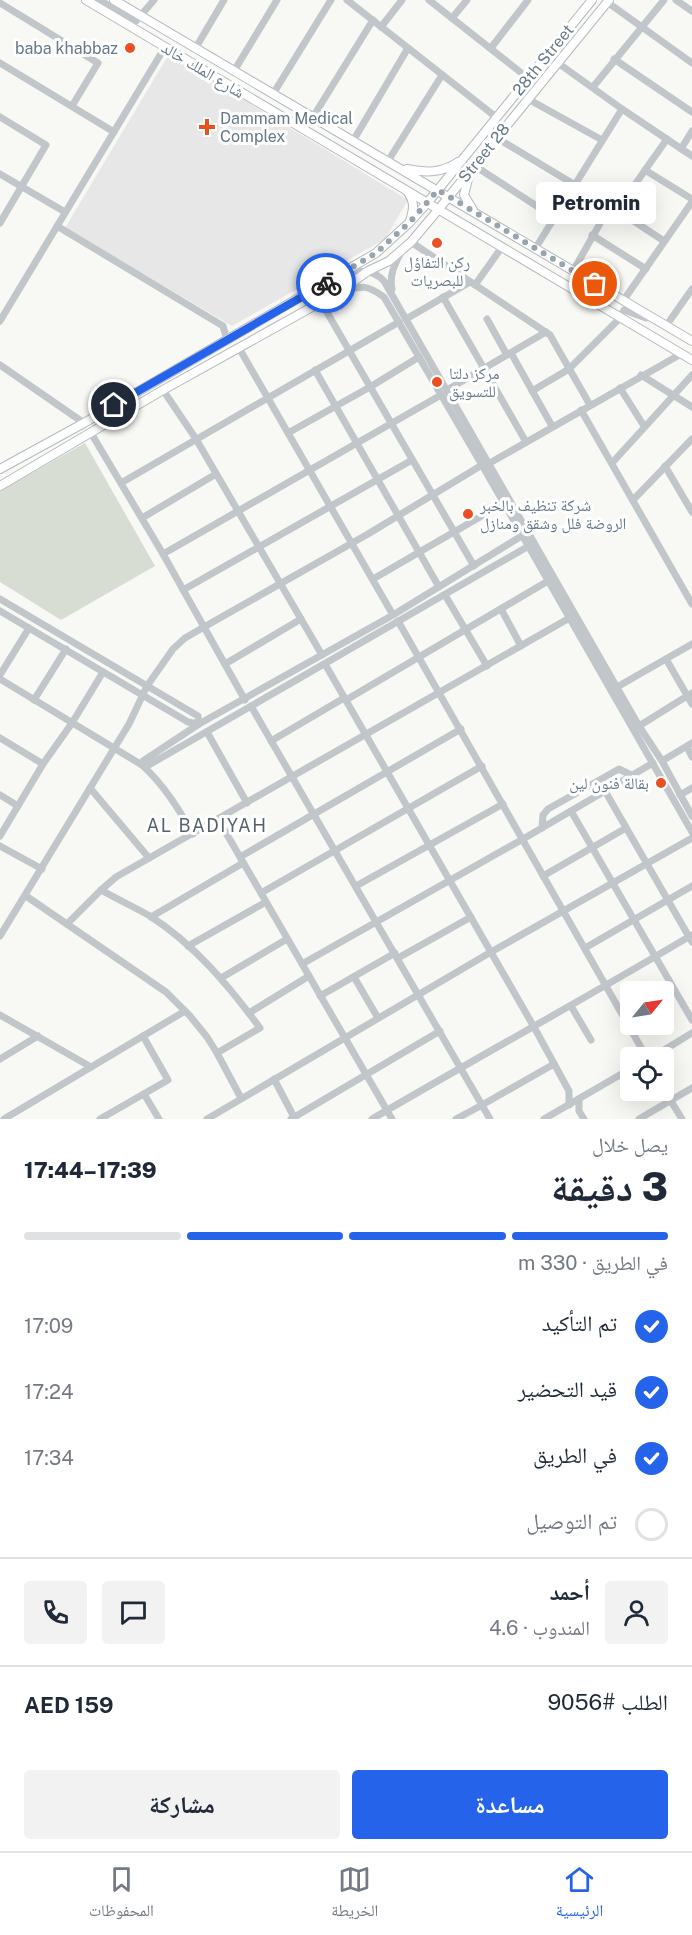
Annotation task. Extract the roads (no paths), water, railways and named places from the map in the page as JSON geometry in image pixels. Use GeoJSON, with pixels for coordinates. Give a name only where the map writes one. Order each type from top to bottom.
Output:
{"type":"FeatureCollection","features":[{"type":"Feature","properties":{"kind":"main road","name":"شارع الملك خالد"},"geometry":{"type":"LineString","coordinates":[[86,0],[692,360]]}},
{"type":"Feature","properties":{"kind":"main road","name":"شارع الملك خالد"},"geometry":{"type":"LineString","coordinates":[[114,0],[692,341]]}},
{"type":"Feature","properties":{"kind":"main road","name":"28th Street"},"geometry":{"type":"LineString","coordinates":[[0,469],[84,423],[376,253],[428,202],[592,0]]}},
{"type":"Feature","properties":{"kind":"main road","name":"Street 28"},"geometry":{"type":"LineString","coordinates":[[0,486],[164,390],[339,292],[401,251],[438,210],[608,1]]}},
{"type":"Feature","properties":{"kind":"main road"},"geometry":{"type":"LineString","coordinates":[[392,164],[426,173],[451,167],[466,157]]}},
{"type":"Feature","properties":{"kind":"main road"},"geometry":{"type":"LineString","coordinates":[[473,167],[464,195],[477,215]]}},
{"type":"Feature","properties":{"kind":"main road"},"geometry":{"type":"LineString","coordinates":[[407,191],[413,200],[414,207],[410,222]]}},
{"type":"Feature","properties":{"kind":"main road"},"geometry":{"type":"LineString","coordinates":[[427,222],[444,215],[452,217]]}},
{"type":"Feature","properties":{"kind":"street"},"geometry":{"type":"LineString","coordinates":[[99,0],[134,20],[137,20],[154,0]]}},
{"type":"Feature","properties":{"kind":"street"},"geometry":{"type":"LineString","coordinates":[[195,49],[224,0]]}},
{"type":"Feature","properties":{"kind":"street"},"geometry":{"type":"LineString","coordinates":[[234,71],[277,0]]}},
{"type":"Feature","properties":{"kind":"street"},"geometry":{"type":"LineString","coordinates":[[273,94],[331,0]]}},
{"type":"Feature","properties":{"kind":"street"},"geometry":{"type":"LineString","coordinates":[[347,0],[496,117]]}},
{"type":"Feature","properties":{"kind":"street"},"geometry":{"type":"LineString","coordinates":[[381,27],[402,0]]}},
{"type":"Feature","properties":{"kind":"street"},"geometry":{"type":"LineString","coordinates":[[429,0],[529,79]]}},
{"type":"Feature","properties":{"kind":"street"},"geometry":{"type":"LineString","coordinates":[[452,18],[467,0]]}},
{"type":"Feature","properties":{"kind":"street"},"geometry":{"type":"LineString","coordinates":[[491,48],[528,0]]}},
{"type":"Feature","properties":{"kind":"street"},"geometry":{"type":"LineString","coordinates":[[593,87],[664,0]]}},
{"type":"Feature","properties":{"kind":"street"},"geometry":{"type":"LineString","coordinates":[[676,0],[692,12]]}},
{"type":"Feature","properties":{"kind":"street"},"geometry":{"type":"LineString","coordinates":[[608,1],[692,63]]}},
{"type":"Feature","properties":{"kind":"street"},"geometry":{"type":"LineString","coordinates":[[0,3],[98,63],[72,106]]}},
{"type":"Feature","properties":{"kind":"street"},"geometry":{"type":"LineString","coordinates":[[313,117],[373,21]]}},
{"type":"Feature","properties":{"kind":"street"},"geometry":{"type":"LineString","coordinates":[[0,321],[165,47]]}},
{"type":"Feature","properties":{"kind":"street"},"geometry":{"type":"LineString","coordinates":[[353,141],[408,48]]}},
{"type":"Feature","properties":{"kind":"street"},"geometry":{"type":"LineString","coordinates":[[615,58],[692,112]]}},
{"type":"Feature","properties":{"kind":"street"},"geometry":{"type":"LineString","coordinates":[[0,63],[114,132]]}},
{"type":"Feature","properties":{"kind":"street"},"geometry":{"type":"LineString","coordinates":[[558,63],[692,156]]}},
{"type":"Feature","properties":{"kind":"street"},"geometry":{"type":"LineString","coordinates":[[392,164],[442,75]]}},
{"type":"Feature","properties":{"kind":"street"},"geometry":{"type":"LineString","coordinates":[[528,99],[602,140]]}},
{"type":"Feature","properties":{"kind":"street"},"geometry":{"type":"LineString","coordinates":[[535,249],[622,109]]}},
{"type":"Feature","properties":{"kind":"street"},"geometry":{"type":"LineString","coordinates":[[0,117],[46,145],[0,223]]}},
{"type":"Feature","properties":{"kind":"street"},"geometry":{"type":"LineString","coordinates":[[681,149],[692,131]]}},
{"type":"Feature","properties":{"kind":"street"},"geometry":{"type":"LineString","coordinates":[[497,138],[664,241]]}},
{"type":"Feature","properties":{"kind":"street"},"geometry":{"type":"LineString","coordinates":[[617,210],[667,139]]}},
{"type":"Feature","properties":{"kind":"street"},"geometry":{"type":"LineString","coordinates":[[473,167],[555,218]]}},
{"type":"Feature","properties":{"kind":"street"},"geometry":{"type":"LineString","coordinates":[[623,301],[692,200],[645,170]]}},
{"type":"Feature","properties":{"kind":"street"},"geometry":{"type":"LineString","coordinates":[[0,174],[65,212]]}},
{"type":"Feature","properties":{"kind":"street"},"geometry":{"type":"LineString","coordinates":[[573,271],[610,206]]}},
{"type":"Feature","properties":{"kind":"street"},"geometry":{"type":"LineString","coordinates":[[57,226],[223,326],[227,340]]}},
{"type":"Feature","properties":{"kind":"street"},"geometry":{"type":"LineString","coordinates":[[592,235],[645,269]]}},
{"type":"Feature","properties":{"kind":"street"},"geometry":{"type":"LineString","coordinates":[[411,242],[550,335],[590,405]]}},
{"type":"Feature","properties":{"kind":"street"},"geometry":{"type":"LineString","coordinates":[[121,483],[443,297],[473,283],[502,247]]}},
{"type":"Feature","properties":{"kind":"street"},"geometry":{"type":"LineString","coordinates":[[401,251],[390,281],[394,298],[419,357],[444,392]]}},
{"type":"Feature","properties":{"kind":"street"},"geometry":{"type":"LineString","coordinates":[[331,280],[352,272],[368,271],[378,274],[394,298]]}},
{"type":"Feature","properties":{"kind":"street"},"geometry":{"type":"LineString","coordinates":[[339,292],[357,287],[371,288],[384,297],[403,321],[572,616],[652,763],[691,825]]}},
{"type":"Feature","properties":{"kind":"street"},"geometry":{"type":"LineString","coordinates":[[666,326],[692,289]]}},
{"type":"Feature","properties":{"kind":"street"},"geometry":{"type":"LineString","coordinates":[[443,297],[526,441]]}},
{"type":"Feature","properties":{"kind":"street"},"geometry":{"type":"LineString","coordinates":[[321,302],[474,566]]}},
{"type":"Feature","properties":{"kind":"street"},"geometry":{"type":"LineString","coordinates":[[532,391],[569,369],[620,318],[624,310],[642,315],[673,334],[683,336]]}},
{"type":"Feature","properties":{"kind":"street"},"geometry":{"type":"LineString","coordinates":[[487,319],[552,426]]}},
{"type":"Feature","properties":{"kind":"street"},"geometry":{"type":"LineString","coordinates":[[163,554],[546,332]]}},
{"type":"Feature","properties":{"kind":"street"},"geometry":{"type":"LineString","coordinates":[[239,348],[461,729],[641,1047]]}},
{"type":"Feature","properties":{"kind":"street"},"geometry":{"type":"LineString","coordinates":[[0,936],[115,748],[144,696],[147,686],[172,649],[185,638],[279,583],[681,354]]}},
{"type":"Feature","properties":{"kind":"street"},"geometry":{"type":"LineString","coordinates":[[288,433],[419,357]]}},
{"type":"Feature","properties":{"kind":"street"},"geometry":{"type":"LineString","coordinates":[[0,365],[84,423]]}},
{"type":"Feature","properties":{"kind":"street"},"geometry":{"type":"LineString","coordinates":[[315,370],[439,587]]}},
{"type":"Feature","properties":{"kind":"street"},"geometry":{"type":"LineString","coordinates":[[641,375],[692,407]]}},
{"type":"Feature","properties":{"kind":"street"},"geometry":{"type":"LineString","coordinates":[[612,463],[692,375]]}},
{"type":"Feature","properties":{"kind":"street"},"geometry":{"type":"LineString","coordinates":[[620,388],[644,426]]}},
{"type":"Feature","properties":{"kind":"street"},"geometry":{"type":"LineString","coordinates":[[164,390],[196,439],[322,656]]}},
{"type":"Feature","properties":{"kind":"street"},"geometry":{"type":"LineString","coordinates":[[581,410],[692,604]]}},
{"type":"Feature","properties":{"kind":"street"},"geometry":{"type":"LineString","coordinates":[[91,433],[163,554],[245,700]]}},
{"type":"Feature","properties":{"kind":"street"},"geometry":{"type":"LineString","coordinates":[[633,500],[692,440]]}},
{"type":"Feature","properties":{"kind":"street"},"geometry":{"type":"LineString","coordinates":[[183,590],[412,460]]}},
{"type":"Feature","properties":{"kind":"street"},"geometry":{"type":"LineString","coordinates":[[485,464],[504,502],[525,534]]}},
{"type":"Feature","properties":{"kind":"street"},"geometry":{"type":"LineString","coordinates":[[665,466],[689,500],[692,512]]}},
{"type":"Feature","properties":{"kind":"street"},"geometry":{"type":"LineString","coordinates":[[142,518],[216,474]]}},
{"type":"Feature","properties":{"kind":"street"},"geometry":{"type":"LineString","coordinates":[[373,579],[504,502]]}},
{"type":"Feature","properties":{"kind":"street"},"geometry":{"type":"LineString","coordinates":[[142,765],[147,766],[325,664],[439,587],[525,534]]}},
{"type":"Feature","properties":{"kind":"street"},"geometry":{"type":"LineString","coordinates":[[531,545],[548,581],[662,761],[680,795],[691,825]]}},
{"type":"Feature","properties":{"kind":"street"},"geometry":{"type":"LineString","coordinates":[[142,765],[143,760],[199,724],[322,656],[445,595],[531,545]]}},
{"type":"Feature","properties":{"kind":"street"},"geometry":{"type":"LineString","coordinates":[[271,741],[548,581]]}},
{"type":"Feature","properties":{"kind":"street"},"geometry":{"type":"LineString","coordinates":[[445,595],[487,666]]}},
{"type":"Feature","properties":{"kind":"street"},"geometry":{"type":"LineString","coordinates":[[0,599],[198,716],[199,724]]}},
{"type":"Feature","properties":{"kind":"street"},"geometry":{"type":"LineString","coordinates":[[500,610],[520,646]]}},
{"type":"Feature","properties":{"kind":"street"},"geometry":{"type":"LineString","coordinates":[[0,611],[188,722],[199,724]]}},
{"type":"Feature","properties":{"kind":"street"},"geometry":{"type":"LineString","coordinates":[[67,924],[116,877],[572,616]]}},
{"type":"Feature","properties":{"kind":"street"},"geometry":{"type":"LineString","coordinates":[[225,664],[301,619]]}},
{"type":"Feature","properties":{"kind":"street"},"geometry":{"type":"LineString","coordinates":[[0,675],[29,628]]}},
{"type":"Feature","properties":{"kind":"street"},"geometry":{"type":"LineString","coordinates":[[617,687],[692,644]]}},
{"type":"Feature","properties":{"kind":"street"},"geometry":{"type":"LineString","coordinates":[[34,700],[66,650]]}},
{"type":"Feature","properties":{"kind":"street"},"geometry":{"type":"LineString","coordinates":[[666,659],[689,695],[692,705]]}},
{"type":"Feature","properties":{"kind":"street"},"geometry":{"type":"LineString","coordinates":[[325,664],[534,1027],[569,1091],[569,1105]]}},
{"type":"Feature","properties":{"kind":"street"},"geometry":{"type":"LineString","coordinates":[[0,836],[43,764],[72,723],[103,672]]}},
{"type":"Feature","properties":{"kind":"street"},"geometry":{"type":"LineString","coordinates":[[0,679],[142,765],[176,803],[193,834]]}},
{"type":"Feature","properties":{"kind":"street"},"geometry":{"type":"LineString","coordinates":[[639,726],[689,695]]}},
{"type":"Feature","properties":{"kind":"street"},"geometry":{"type":"LineString","coordinates":[[251,706],[490,1119]]}},
{"type":"Feature","properties":{"kind":"street"},"geometry":{"type":"LineString","coordinates":[[151,917],[313,814],[461,729]]}},
{"type":"Feature","properties":{"kind":"street"},"geometry":{"type":"LineString","coordinates":[[207,732],[247,803]]}},
{"type":"Feature","properties":{"kind":"street"},"geometry":{"type":"LineString","coordinates":[[0,738],[43,764]]}},
{"type":"Feature","properties":{"kind":"street"},"geometry":{"type":"LineString","coordinates":[[662,761],[689,745],[692,757]]}},
{"type":"Feature","properties":{"kind":"street"},"geometry":{"type":"LineString","coordinates":[[302,964],[652,763]]}},
{"type":"Feature","properties":{"kind":"street"},"geometry":{"type":"LineString","coordinates":[[261,893],[482,766]]}},
{"type":"Feature","properties":{"kind":"street"},"geometry":{"type":"LineString","coordinates":[[542,828],[543,815],[548,809],[619,769],[631,776]]}},
{"type":"Feature","properties":{"kind":"street"},"geometry":{"type":"LineString","coordinates":[[90,788],[149,858]]}},
{"type":"Feature","properties":{"kind":"street"},"geometry":{"type":"LineString","coordinates":[[680,795],[692,788]]}},
{"type":"Feature","properties":{"kind":"street"},"geometry":{"type":"LineString","coordinates":[[372,1119],[691,938],[605,791]]}},
{"type":"Feature","properties":{"kind":"street"},"geometry":{"type":"LineString","coordinates":[[0,795],[18,806]]}},
{"type":"Feature","properties":{"kind":"street"},"geometry":{"type":"LineString","coordinates":[[356,886],[503,804]]}},
{"type":"Feature","properties":{"kind":"street"},"geometry":{"type":"LineString","coordinates":[[571,811],[692,1020]]}},
{"type":"Feature","properties":{"kind":"street"},"geometry":{"type":"LineString","coordinates":[[218,819],[392,1119]]}},
{"type":"Feature","properties":{"kind":"street"},"geometry":{"type":"LineString","coordinates":[[543,876],[626,828]]}},
{"type":"Feature","properties":{"kind":"street"},"geometry":{"type":"LineString","coordinates":[[207,1119],[418,994],[692,838]]}},
{"type":"Feature","properties":{"kind":"street"},"geometry":{"type":"LineString","coordinates":[[0,846],[42,869]]}},
{"type":"Feature","properties":{"kind":"street"},"geometry":{"type":"LineString","coordinates":[[585,948],[692,886]]}},
{"type":"Feature","properties":{"kind":"street"},"geometry":{"type":"LineString","coordinates":[[101,890],[151,917],[188,946],[221,978],[260,1028],[217,1053]]}},
{"type":"Feature","properties":{"kind":"street"},"geometry":{"type":"LineString","coordinates":[[26,896],[166,992],[185,1011],[217,1053],[241,1098]]}},
{"type":"Feature","properties":{"kind":"street"},"geometry":{"type":"LineString","coordinates":[[188,946],[266,902]]}},
{"type":"Feature","properties":{"kind":"street"},"geometry":{"type":"LineString","coordinates":[[320,996],[471,917]]}},
{"type":"Feature","properties":{"kind":"street"},"geometry":{"type":"LineString","coordinates":[[221,978],[287,939]]}},
{"type":"Feature","properties":{"kind":"street"},"geometry":{"type":"LineString","coordinates":[[249,1013],[309,976]]}},
{"type":"Feature","properties":{"kind":"street"},"geometry":{"type":"LineString","coordinates":[[354,977],[378,1018]]}},
{"type":"Feature","properties":{"kind":"street"},"geometry":{"type":"LineString","coordinates":[[571,1006],[591,1040]]}},
{"type":"Feature","properties":{"kind":"street"},"geometry":{"type":"LineString","coordinates":[[4,1119],[185,1011]]}},
{"type":"Feature","properties":{"kind":"street"},"geometry":{"type":"LineString","coordinates":[[0,1015],[91,1067]]}},
{"type":"Feature","properties":{"kind":"street"},"geometry":{"type":"LineString","coordinates":[[274,1079],[293,1118],[440,1031]]}},
{"type":"Feature","properties":{"kind":"street"},"geometry":{"type":"LineString","coordinates":[[668,1047],[692,1033]]}},
{"type":"Feature","properties":{"kind":"street"},"geometry":{"type":"LineString","coordinates":[[0,1059],[38,1036]]}},
{"type":"Feature","properties":{"kind":"street"},"geometry":{"type":"LineString","coordinates":[[100,1119],[168,1080],[143,1036]]}},
{"type":"Feature","properties":{"kind":"street"},"geometry":{"type":"LineString","coordinates":[[456,1119],[554,1064]]}},
{"type":"Feature","properties":{"kind":"street"},"geometry":{"type":"LineString","coordinates":[[544,1119],[620,1075]]}},
{"type":"Feature","properties":{"kind":"street"},"geometry":{"type":"LineString","coordinates":[[674,1098],[692,1088]]}},
{"type":"Feature","properties":{"kind":"street"},"geometry":{"type":"LineString","coordinates":[[144,1094],[159,1119]]}},
{"type":"Feature","properties":{"kind":"street"},"geometry":{"type":"LineString","coordinates":[[579,1100],[579,1112],[584,1119]]}},
{"type":"Feature","properties":{"kind":"street"},"geometry":{"type":"LineString","coordinates":[[639,1119],[669,1101]]}},
{"type":"Feature","properties":{"kind":"street"},"geometry":{"type":"LineString","coordinates":[[672,1101],[682,1119]]}},
{"type":"Feature","properties":{"kind":"place","name":"baba khabbaz"},"geometry":{"type":"Point","coordinates":[130,48]}},
{"type":"Feature","properties":{"kind":"place","name":"Dammam Medical Complex"},"geometry":{"type":"Point","coordinates":[207,127]}},
{"type":"Feature","properties":{"kind":"place","name":"ركن التفاؤل للبصريات"},"geometry":{"type":"Point","coordinates":[437,243]}},
{"type":"Feature","properties":{"kind":"place","name":"Petromin"},"geometry":{"type":"Point","coordinates":[595,284]}},
{"type":"Feature","properties":{"kind":"place","name":"مركز دلتا للتسويق"},"geometry":{"type":"Point","coordinates":[437,382]}},
{"type":"Feature","properties":{"kind":"place","name":"شركة تنظيف بالخبر الروضة فلل وشقق ومنازل"},"geometry":{"type":"Point","coordinates":[468,514]}},
{"type":"Feature","properties":{"kind":"place","name":"بقالة فنون لين"},"geometry":{"type":"Point","coordinates":[661,783]}},
{"type":"Feature","properties":{"kind":"district","name":"AL BADIYAH"},"geometry":{"type":"Point","coordinates":[207,825]}}]}
